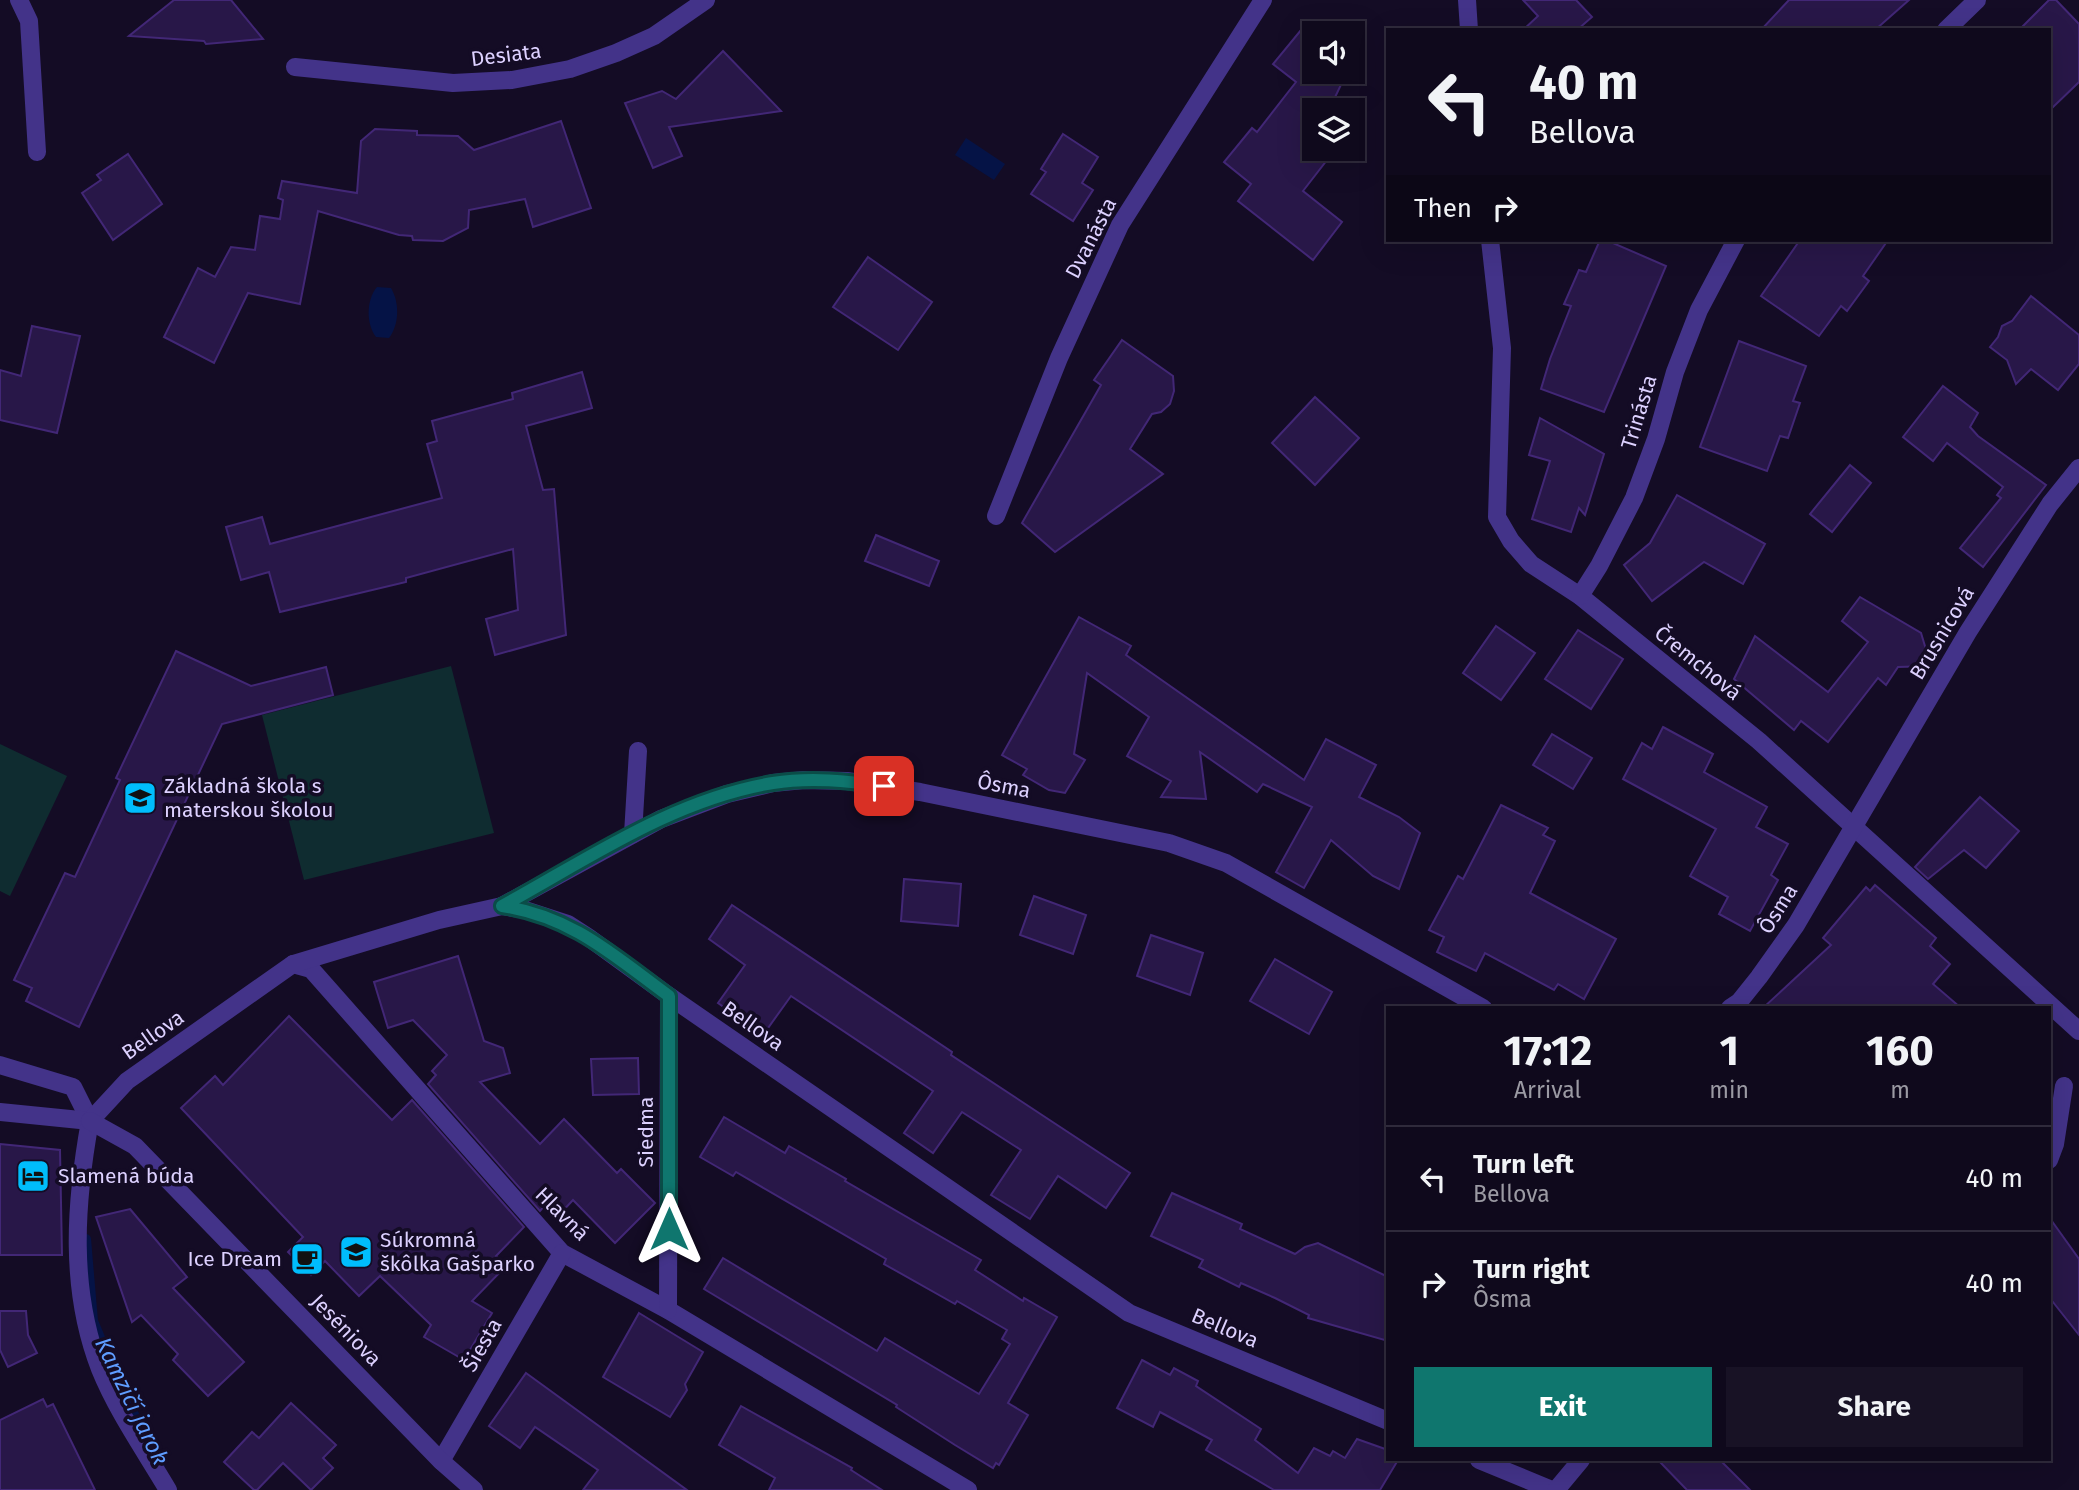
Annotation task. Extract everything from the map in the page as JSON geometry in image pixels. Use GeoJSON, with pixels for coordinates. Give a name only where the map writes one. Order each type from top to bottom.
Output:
{"type":"FeatureCollection","features":[{"type":"Feature","properties":{"kind":"street"},"geometry":{"type":"LineString","coordinates":[[19,0],[29,21],[37,152]]}},
{"type":"Feature","properties":{"kind":"street","name":"Desiata"},"geometry":{"type":"LineString","coordinates":[[295,67],[453,83],[512,80],[570,69],[616,53],[654,36],[706,0]]}},
{"type":"Feature","properties":{"kind":"street","name":"Dvanásta"},"geometry":{"type":"LineString","coordinates":[[996,516],[1059,358],[1120,225],[1263,0]]}},
{"type":"Feature","properties":{"kind":"street"},"geometry":{"type":"LineString","coordinates":[[1467,0],[1469,28]]}},
{"type":"Feature","properties":{"kind":"street"},"geometry":{"type":"LineString","coordinates":[[1948,28],[1977,0]]}},
{"type":"Feature","properties":{"kind":"street","name":"Čremchová"},"geometry":{"type":"LineString","coordinates":[[1490,242],[1502,348],[1497,516],[1511,541],[1531,564],[1580,596],[1759,741],[2079,1031]]}},
{"type":"Feature","properties":{"kind":"street","name":"Trinásta"},"geometry":{"type":"LineString","coordinates":[[1580,596],[1634,498],[1656,439],[1675,372],[1699,310],[1736,242]]}},
{"type":"Feature","properties":{"kind":"street","name":"Brusnicová"},"geometry":{"type":"LineString","coordinates":[[1853,827],[1968,632],[2050,504],[2079,468]]}},
{"type":"Feature","properties":{"kind":"street"},"geometry":{"type":"LineString","coordinates":[[633,834],[638,751]]}},
{"type":"Feature","properties":{"kind":"street","name":"Ôsma"},"geometry":{"type":"LineString","coordinates":[[502,906],[661,818],[727,794],[773,783],[804,780],[847,781],[920,792],[1169,843],[1226,863],[1479,1006]]}},
{"type":"Feature","properties":{"kind":"street","name":"Ôsma"},"geometry":{"type":"LineString","coordinates":[[1733,1006],[1796,925],[1853,827]]}},
{"type":"Feature","properties":{"kind":"street","name":"Bellova"},"geometry":{"type":"LineString","coordinates":[[90,1121],[127,1081],[293,964],[427,923],[502,906],[546,915],[568,925],[1129,1313],[1386,1420]]}},
{"type":"Feature","properties":{"kind":"street","name":"Hlavná"},"geometry":{"type":"LineString","coordinates":[[293,964],[311,969],[562,1253],[668,1310],[968,1490]]}},
{"type":"Feature","properties":{"kind":"street","name":"Siedma"},"geometry":{"type":"LineString","coordinates":[[668,1310],[669,996]]}},
{"type":"Feature","properties":{"kind":"street"},"geometry":{"type":"LineString","coordinates":[[0,1066],[73,1087],[90,1121],[78,1229],[80,1296],[101,1370],[167,1490]]}},
{"type":"Feature","properties":{"kind":"street"},"geometry":{"type":"LineString","coordinates":[[2051,1155],[2064,1086]]}},
{"type":"Feature","properties":{"kind":"street"},"geometry":{"type":"LineString","coordinates":[[0,1112],[90,1121]]}},
{"type":"Feature","properties":{"kind":"street","name":"Jeséniova"},"geometry":{"type":"LineString","coordinates":[[90,1121],[135,1146],[441,1461],[474,1490]]}},
{"type":"Feature","properties":{"kind":"street","name":"Šiesta"},"geometry":{"type":"LineString","coordinates":[[441,1461],[562,1253]]}},
{"type":"Feature","properties":{"kind":"street"},"geometry":{"type":"LineString","coordinates":[[1482,1461],[1554,1490],[1580,1461]]}},
{"type":"Feature","properties":{"kind":"green space"},"geometry":{"type":"Polygon","coordinates":[[[451,666],[494,833],[304,880],[262,715],[451,666]]]}},
{"type":"Feature","properties":{"kind":"green space"},"geometry":{"type":"Polygon","coordinates":[[[0,744],[67,776],[10,896],[0,891],[0,744]]]}},
{"type":"Feature","properties":{"kind":"shaded area"},"geometry":{"type":"Polygon","coordinates":[[[966,138],[1005,164],[994,180],[955,155],[966,138]]]}},
{"type":"Feature","properties":{"kind":"shaded area"},"geometry":{"type":"Polygon","coordinates":[[[377,287],[391,288],[396,300],[396,320],[389,338],[376,337],[370,326],[369,305],[377,287]]]}},
{"type":"Feature","properties":{"kind":"building"},"geometry":{"type":"Polygon","coordinates":[[[174,0],[231,0],[263,39],[206,44],[204,41],[129,36],[174,0]]]}},
{"type":"Feature","properties":{"kind":"building"},"geometry":{"type":"Polygon","coordinates":[[[1523,0],[1576,0],[1592,17],[1579,28],[1525,28],[1538,16],[1523,0]]]}},
{"type":"Feature","properties":{"kind":"building"},"geometry":{"type":"Polygon","coordinates":[[[1789,0],[1909,0],[1877,28],[1763,28],[1789,0]]]}},
{"type":"Feature","properties":{"kind":"building"},"geometry":{"type":"Polygon","coordinates":[[[2049,0],[2056,0],[2079,24],[2079,82],[2051,109],[2051,28],[2021,28],[2049,0]]]}},
{"type":"Feature","properties":{"kind":"building"},"geometry":{"type":"Polygon","coordinates":[[[1302,29],[1302,84],[1341,84],[1335,98],[1302,98],[1302,161],[1326,161],[1303,191],[1342,222],[1313,260],[1238,201],[1251,184],[1224,162],[1252,128],[1257,132],[1296,82],[1273,64],[1302,29]]]}},
{"type":"Feature","properties":{"kind":"building"},"geometry":{"type":"Polygon","coordinates":[[[723,51],[781,111],[669,127],[682,156],[653,168],[625,103],[662,91],[676,99],[723,51]]]}},
{"type":"Feature","properties":{"kind":"building"},"geometry":{"type":"Polygon","coordinates":[[[561,121],[591,208],[533,227],[525,199],[469,210],[468,228],[443,241],[413,240],[412,236],[399,235],[318,211],[300,304],[248,293],[214,363],[164,337],[198,268],[215,277],[231,247],[255,250],[260,216],[280,219],[283,200],[278,198],[282,181],[357,193],[361,141],[375,129],[417,131],[417,135],[458,136],[474,150],[561,121]]]}},
{"type":"Feature","properties":{"kind":"building"},"geometry":{"type":"Polygon","coordinates":[[[1063,134],[1098,157],[1082,183],[1093,190],[1073,221],[1031,194],[1046,172],[1041,169],[1063,134]]]}},
{"type":"Feature","properties":{"kind":"building"},"geometry":{"type":"Polygon","coordinates":[[[128,154],[162,204],[113,240],[82,193],[101,180],[97,175],[128,154]]]}},
{"type":"Feature","properties":{"kind":"building"},"geometry":{"type":"Polygon","coordinates":[[[1599,242],[1611,242],[1666,266],[1604,412],[1541,389],[1571,306],[1564,304],[1579,270],[1586,272],[1599,242]]]}},
{"type":"Feature","properties":{"kind":"building"},"geometry":{"type":"Polygon","coordinates":[[[1799,242],[1887,242],[1863,276],[1869,281],[1847,311],[1841,306],[1819,336],[1761,296],[1799,242]]]}},
{"type":"Feature","properties":{"kind":"building"},"geometry":{"type":"Polygon","coordinates":[[[868,257],[932,302],[898,350],[833,307],[868,257]]]}},
{"type":"Feature","properties":{"kind":"building"},"geometry":{"type":"Polygon","coordinates":[[[2031,296],[2079,335],[2079,364],[2058,390],[2031,369],[2016,384],[2007,360],[1990,347],[2002,326],[2012,321],[2031,296]]]}},
{"type":"Feature","properties":{"kind":"building"},"geometry":{"type":"Polygon","coordinates":[[[32,326],[80,336],[57,433],[0,420],[0,370],[21,376],[32,326]]]}},
{"type":"Feature","properties":{"kind":"building"},"geometry":{"type":"Polygon","coordinates":[[[1122,340],[1173,376],[1174,391],[1170,404],[1161,412],[1152,414],[1130,449],[1163,474],[1055,552],[1022,523],[1101,385],[1094,380],[1122,340]]]}},
{"type":"Feature","properties":{"kind":"building"},"geometry":{"type":"Polygon","coordinates":[[[1739,341],[1806,366],[1793,401],[1800,403],[1788,438],[1780,436],[1767,471],[1700,447],[1739,341]]]}},
{"type":"Feature","properties":{"kind":"building"},"geometry":{"type":"Polygon","coordinates":[[[582,372],[592,408],[526,426],[543,490],[554,489],[566,635],[495,655],[486,619],[518,610],[513,549],[406,578],[406,582],[280,612],[269,572],[241,580],[226,527],[262,517],[270,544],[442,498],[427,444],[437,441],[432,421],[513,399],[512,393],[582,372]]]}},
{"type":"Feature","properties":{"kind":"building"},"geometry":{"type":"Polygon","coordinates":[[[1943,386],[1978,413],[1970,427],[1978,436],[2046,485],[1983,567],[1960,548],[2001,498],[1997,495],[2003,487],[1947,443],[1933,461],[1903,437],[1943,386]]]}},
{"type":"Feature","properties":{"kind":"building"},"geometry":{"type":"Polygon","coordinates":[[[1315,397],[1359,438],[1315,485],[1272,443],[1315,397]]]}},
{"type":"Feature","properties":{"kind":"building"},"geometry":{"type":"Polygon","coordinates":[[[1540,418],[1604,454],[1585,515],[1579,508],[1571,532],[1532,519],[1550,461],[1529,455],[1540,418]]]}},
{"type":"Feature","properties":{"kind":"building"},"geometry":{"type":"Polygon","coordinates":[[[1850,465],[1871,483],[1832,532],[1810,514],[1850,465]]]}},
{"type":"Feature","properties":{"kind":"building"},"geometry":{"type":"Polygon","coordinates":[[[1677,495],[1765,544],[1743,584],[1704,562],[1652,601],[1624,565],[1650,543],[1677,495]]]}},
{"type":"Feature","properties":{"kind":"building"},"geometry":{"type":"Polygon","coordinates":[[[876,535],[939,561],[929,586],[865,561],[876,535]]]}},
{"type":"Feature","properties":{"kind":"building"},"geometry":{"type":"Polygon","coordinates":[[[1860,597],[1921,633],[1931,666],[1898,667],[1886,685],[1878,678],[1828,742],[1801,721],[1794,730],[1734,679],[1755,636],[1828,692],[1868,642],[1842,621],[1860,597]]]}},
{"type":"Feature","properties":{"kind":"building"},"geometry":{"type":"Polygon","coordinates":[[[1079,617],[1131,646],[1126,655],[1304,780],[1326,739],[1376,765],[1359,797],[1399,817],[1420,833],[1399,889],[1373,876],[1331,840],[1304,888],[1276,872],[1312,807],[1263,784],[1257,792],[1200,752],[1206,799],[1161,797],[1171,781],[1127,756],[1149,717],[1087,673],[1074,754],[1085,760],[1065,793],[1049,790],[1023,775],[1027,769],[1002,755],[1079,617]]]}},
{"type":"Feature","properties":{"kind":"building"},"geometry":{"type":"Polygon","coordinates":[[[1496,626],[1535,653],[1501,700],[1463,673],[1496,626]]]}},
{"type":"Feature","properties":{"kind":"building"},"geometry":{"type":"Polygon","coordinates":[[[1578,630],[1623,659],[1591,709],[1545,679],[1578,630]]]}},
{"type":"Feature","properties":{"kind":"building"},"geometry":{"type":"Polygon","coordinates":[[[176,651],[251,686],[326,667],[333,695],[222,724],[79,1027],[26,1001],[32,988],[14,980],[65,873],[75,877],[120,780],[116,778],[176,651]]]}},
{"type":"Feature","properties":{"kind":"building"},"geometry":{"type":"Polygon","coordinates":[[[1663,727],[1713,754],[1704,772],[1767,807],[1756,827],[1788,844],[1771,875],[1778,880],[1750,931],[1719,914],[1728,897],[1690,876],[1716,829],[1623,779],[1642,743],[1652,749],[1663,727]]]}},
{"type":"Feature","properties":{"kind":"building"},"geometry":{"type":"Polygon","coordinates":[[[1552,734],[1592,758],[1573,789],[1533,765],[1552,734]]]}},
{"type":"Feature","properties":{"kind":"building"},"geometry":{"type":"Polygon","coordinates":[[[1980,797],[2019,831],[1986,868],[1964,850],[1928,879],[1915,867],[1980,797]]]}},
{"type":"Feature","properties":{"kind":"building"},"geometry":{"type":"Polygon","coordinates":[[[1501,805],[1548,828],[1543,835],[1555,841],[1530,893],[1616,939],[1584,999],[1558,984],[1554,990],[1485,953],[1476,971],[1437,952],[1444,937],[1429,930],[1458,876],[1463,879],[1501,805]]]}},
{"type":"Feature","properties":{"kind":"building"},"geometry":{"type":"Polygon","coordinates":[[[904,879],[961,884],[958,926],[901,921],[904,879]]]}},
{"type":"Feature","properties":{"kind":"building"},"geometry":{"type":"Polygon","coordinates":[[[1875,885],[1936,938],[1930,946],[1950,964],[1933,984],[1959,1006],[1765,1006],[1831,945],[1823,938],[1866,887],[1870,891],[1875,885]]]}},
{"type":"Feature","properties":{"kind":"building"},"geometry":{"type":"Polygon","coordinates":[[[1034,896],[1086,915],[1073,954],[1020,935],[1034,896]]]}},
{"type":"Feature","properties":{"kind":"building"},"geometry":{"type":"Polygon","coordinates":[[[732,905],[952,1052],[951,1055],[1130,1173],[1106,1208],[1058,1176],[1030,1219],[991,1195],[1021,1150],[962,1112],[933,1153],[904,1133],[933,1091],[791,996],[763,1035],[718,1003],[745,965],[709,939],[732,905]]]}},
{"type":"Feature","properties":{"kind":"building"},"geometry":{"type":"Polygon","coordinates":[[[1151,935],[1203,953],[1190,995],[1137,976],[1151,935]]]}},
{"type":"Feature","properties":{"kind":"building"},"geometry":{"type":"Polygon","coordinates":[[[458,956],[484,1041],[503,1048],[510,1073],[480,1082],[540,1144],[564,1119],[617,1173],[621,1169],[655,1203],[615,1243],[573,1200],[558,1216],[546,1204],[540,1211],[428,1084],[436,1075],[432,1071],[447,1055],[413,1020],[388,1028],[374,982],[458,956]]]}},
{"type":"Feature","properties":{"kind":"building"},"geometry":{"type":"Polygon","coordinates":[[[1275,959],[1332,992],[1309,1034],[1250,1001],[1275,959]]]}},
{"type":"Feature","properties":{"kind":"building"},"geometry":{"type":"Polygon","coordinates":[[[289,1016],[392,1120],[412,1100],[524,1227],[496,1256],[506,1266],[472,1301],[492,1313],[464,1360],[424,1337],[431,1325],[380,1276],[359,1296],[325,1261],[311,1275],[288,1252],[303,1237],[181,1108],[215,1076],[223,1085],[289,1016]]]}},
{"type":"Feature","properties":{"kind":"building"},"geometry":{"type":"Polygon","coordinates":[[[638,1058],[639,1094],[593,1095],[591,1059],[638,1058]]]}},
{"type":"Feature","properties":{"kind":"building"},"geometry":{"type":"Polygon","coordinates":[[[724,1117],[785,1153],[789,1146],[981,1260],[975,1270],[1023,1301],[1024,1298],[1057,1317],[1008,1403],[1028,1415],[999,1465],[996,1463],[993,1468],[896,1407],[897,1405],[704,1289],[723,1258],[877,1351],[885,1338],[979,1394],[1010,1344],[1002,1339],[1007,1330],[884,1264],[886,1259],[736,1172],[733,1176],[700,1157],[724,1117]]]}},
{"type":"Feature","properties":{"kind":"building","name":"Slamená búda"},"geometry":{"type":"Polygon","coordinates":[[[0,1144],[60,1150],[62,1255],[0,1255],[0,1144]]]}},
{"type":"Feature","properties":{"kind":"building"},"geometry":{"type":"Polygon","coordinates":[[[1172,1193],[1242,1224],[1240,1229],[1295,1254],[1318,1243],[1386,1276],[1386,1340],[1308,1318],[1309,1315],[1275,1298],[1241,1283],[1239,1287],[1199,1267],[1203,1260],[1151,1236],[1172,1193]]]}},
{"type":"Feature","properties":{"kind":"building"},"geometry":{"type":"Polygon","coordinates":[[[130,1209],[187,1277],[173,1288],[244,1362],[208,1396],[173,1360],[178,1354],[141,1315],[132,1322],[96,1217],[130,1209]]]}},
{"type":"Feature","properties":{"kind":"building"},"geometry":{"type":"Polygon","coordinates":[[[2051,1220],[2079,1259],[2079,1335],[2051,1300],[2051,1220]]]}},
{"type":"Feature","properties":{"kind":"building"},"geometry":{"type":"Polygon","coordinates":[[[0,1311],[26,1311],[28,1335],[37,1353],[8,1367],[0,1350],[0,1311]]]}},
{"type":"Feature","properties":{"kind":"building"},"geometry":{"type":"Polygon","coordinates":[[[639,1313],[703,1352],[685,1384],[687,1390],[670,1417],[603,1377],[639,1313]]]}},
{"type":"Feature","properties":{"kind":"building"},"geometry":{"type":"Polygon","coordinates":[[[1142,1360],[1170,1375],[1174,1368],[1198,1381],[1196,1386],[1261,1429],[1255,1440],[1298,1473],[1314,1448],[1330,1456],[1333,1451],[1345,1458],[1357,1439],[1386,1449],[1386,1461],[1397,1461],[1380,1490],[1274,1490],[1206,1450],[1212,1440],[1160,1412],[1153,1427],[1117,1408],[1142,1360]]]}},
{"type":"Feature","properties":{"kind":"building"},"geometry":{"type":"Polygon","coordinates":[[[526,1373],[687,1490],[583,1490],[598,1470],[535,1427],[520,1448],[489,1426],[526,1373]]]}},
{"type":"Feature","properties":{"kind":"building"},"geometry":{"type":"Polygon","coordinates":[[[43,1399],[47,1407],[53,1404],[95,1490],[0,1490],[0,1420],[43,1399]]]}},
{"type":"Feature","properties":{"kind":"building"},"geometry":{"type":"Polygon","coordinates":[[[291,1403],[336,1445],[323,1458],[333,1468],[311,1490],[283,1463],[254,1490],[224,1462],[252,1432],[259,1438],[291,1403]]]}},
{"type":"Feature","properties":{"kind":"building"},"geometry":{"type":"Polygon","coordinates":[[[741,1406],[852,1468],[851,1470],[882,1490],[769,1490],[775,1478],[719,1445],[741,1406]]]}},
{"type":"Feature","properties":{"kind":"building"},"geometry":{"type":"Polygon","coordinates":[[[1659,1461],[1721,1461],[1750,1490],[1687,1490],[1659,1461]]]}},
{"type":"Feature","properties":{"kind":"waterway","name":"Kamzičí jarok"},"geometry":{"type":"LineString","coordinates":[[86,1239],[93,1321],[127,1402],[161,1463]]}},
{"type":"Feature","properties":{"kind":"place","name":"Základná škola s materskou školou"},"geometry":{"type":"Point","coordinates":[140,798]}},
{"type":"Feature","properties":{"kind":"place","name":"Slamená búda"},"geometry":{"type":"Point","coordinates":[33,1176]}},
{"type":"Feature","properties":{"kind":"place","name":"Súkromná škôlka Gašparko"},"geometry":{"type":"Point","coordinates":[356,1252]}},
{"type":"Feature","properties":{"kind":"place","name":"Ice Dream"},"geometry":{"type":"Point","coordinates":[307,1259]}},
{"type":"Feature","properties":{"kind":"route"},"geometry":{"type":"LineString","coordinates":[[669,1229],[669,996],[568,925],[546,915],[502,906],[661,818],[727,794],[773,783],[804,780],[847,781],[884,786]]}}]}
